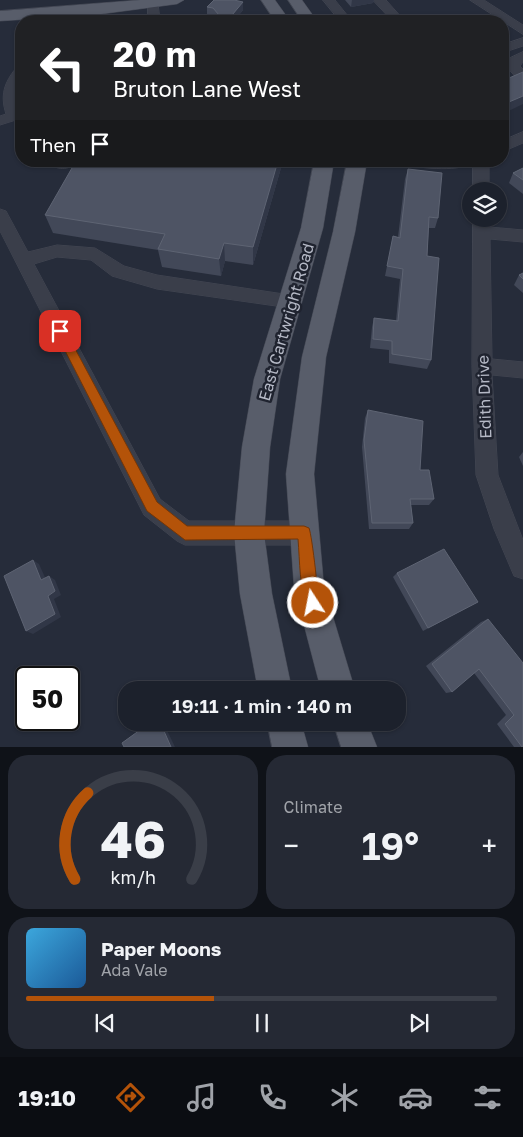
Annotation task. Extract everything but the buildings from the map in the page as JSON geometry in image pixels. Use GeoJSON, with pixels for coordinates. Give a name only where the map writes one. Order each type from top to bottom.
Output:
{"type":"FeatureCollection","features":[{"type":"Feature","properties":{"kind":"main road"},"geometry":{"type":"LineString","coordinates":[[0,1],[63,0]]}},
{"type":"Feature","properties":{"kind":"main road"},"geometry":{"type":"LineString","coordinates":[[16,15],[94,10],[177,0]]}},
{"type":"Feature","properties":{"kind":"main road"},"geometry":{"type":"LineString","coordinates":[[268,0],[279,15]]}},
{"type":"Feature","properties":{"kind":"main road"},"geometry":{"type":"LineString","coordinates":[[295,0],[306,15]]}},
{"type":"Feature","properties":{"kind":"main road"},"geometry":{"type":"LineString","coordinates":[[0,16],[15,15]]}},
{"type":"Feature","properties":{"kind":"main road","name":"East Cartwright Road"},"geometry":{"type":"LineString","coordinates":[[273,681],[256,594],[249,533],[256,447],[267,379],[312,228],[323,167]]}},
{"type":"Feature","properties":{"kind":"main road","name":"East Cartwright Road"},"geometry":{"type":"LineString","coordinates":[[335,681],[309,588],[300,474],[314,357],[344,232],[356,167]]}},
{"type":"Feature","properties":{"kind":"main road"},"geometry":{"type":"LineString","coordinates":[[286,731],[290,747]]}},
{"type":"Feature","properties":{"kind":"main road"},"geometry":{"type":"LineString","coordinates":[[353,731],[359,747]]}},
{"type":"Feature","properties":{"kind":"street"},"geometry":{"type":"LineString","coordinates":[[329,0],[341,15]]}},
{"type":"Feature","properties":{"kind":"street"},"geometry":{"type":"LineString","coordinates":[[379,0],[393,15]]}},
{"type":"Feature","properties":{"kind":"street"},"geometry":{"type":"LineString","coordinates":[[476,0],[500,15]]}},
{"type":"Feature","properties":{"kind":"street"},"geometry":{"type":"LineString","coordinates":[[152,4],[153,15]]}},
{"type":"Feature","properties":{"kind":"street"},"geometry":{"type":"LineString","coordinates":[[509,21],[523,30]]}},
{"type":"Feature","properties":{"kind":"street"},"geometry":{"type":"LineString","coordinates":[[509,47],[523,42]]}},
{"type":"Feature","properties":{"kind":"street"},"geometry":{"type":"LineString","coordinates":[[523,56],[515,61],[513,66],[523,77]]}},
{"type":"Feature","properties":{"kind":"street"},"geometry":{"type":"LineString","coordinates":[[15,78],[10,84],[8,102],[15,113]]}},
{"type":"Feature","properties":{"kind":"street"},"geometry":{"type":"LineString","coordinates":[[0,121],[15,119]]}},
{"type":"Feature","properties":{"kind":"street"},"geometry":{"type":"LineString","coordinates":[[509,144],[523,138]]}},
{"type":"Feature","properties":{"kind":"street"},"geometry":{"type":"LineString","coordinates":[[481,167],[481,182]]}},
{"type":"Feature","properties":{"kind":"street"},"geometry":{"type":"LineString","coordinates":[[0,215],[152,507],[185,533],[304,533]]}},
{"type":"Feature","properties":{"kind":"street","name":"Edith Drive"},"geometry":{"type":"LineString","coordinates":[[481,227],[482,366],[487,475],[506,529],[523,567]]}},
{"type":"Feature","properties":{"kind":"street"},"geometry":{"type":"LineString","coordinates":[[485,227],[523,236]]}},
{"type":"Feature","properties":{"kind":"street"},"geometry":{"type":"LineString","coordinates":[[24,260],[57,251],[95,254],[118,271],[157,282],[290,301]]}},
{"type":"Feature","properties":{"kind":"street"},"geometry":{"type":"LineString","coordinates":[[482,366],[523,370]]}},
{"type":"Feature","properties":{"kind":"route"},"geometry":{"type":"LineString","coordinates":[[60,331],[152,507],[185,533],[304,533],[309,588],[313,603]]}}]}
